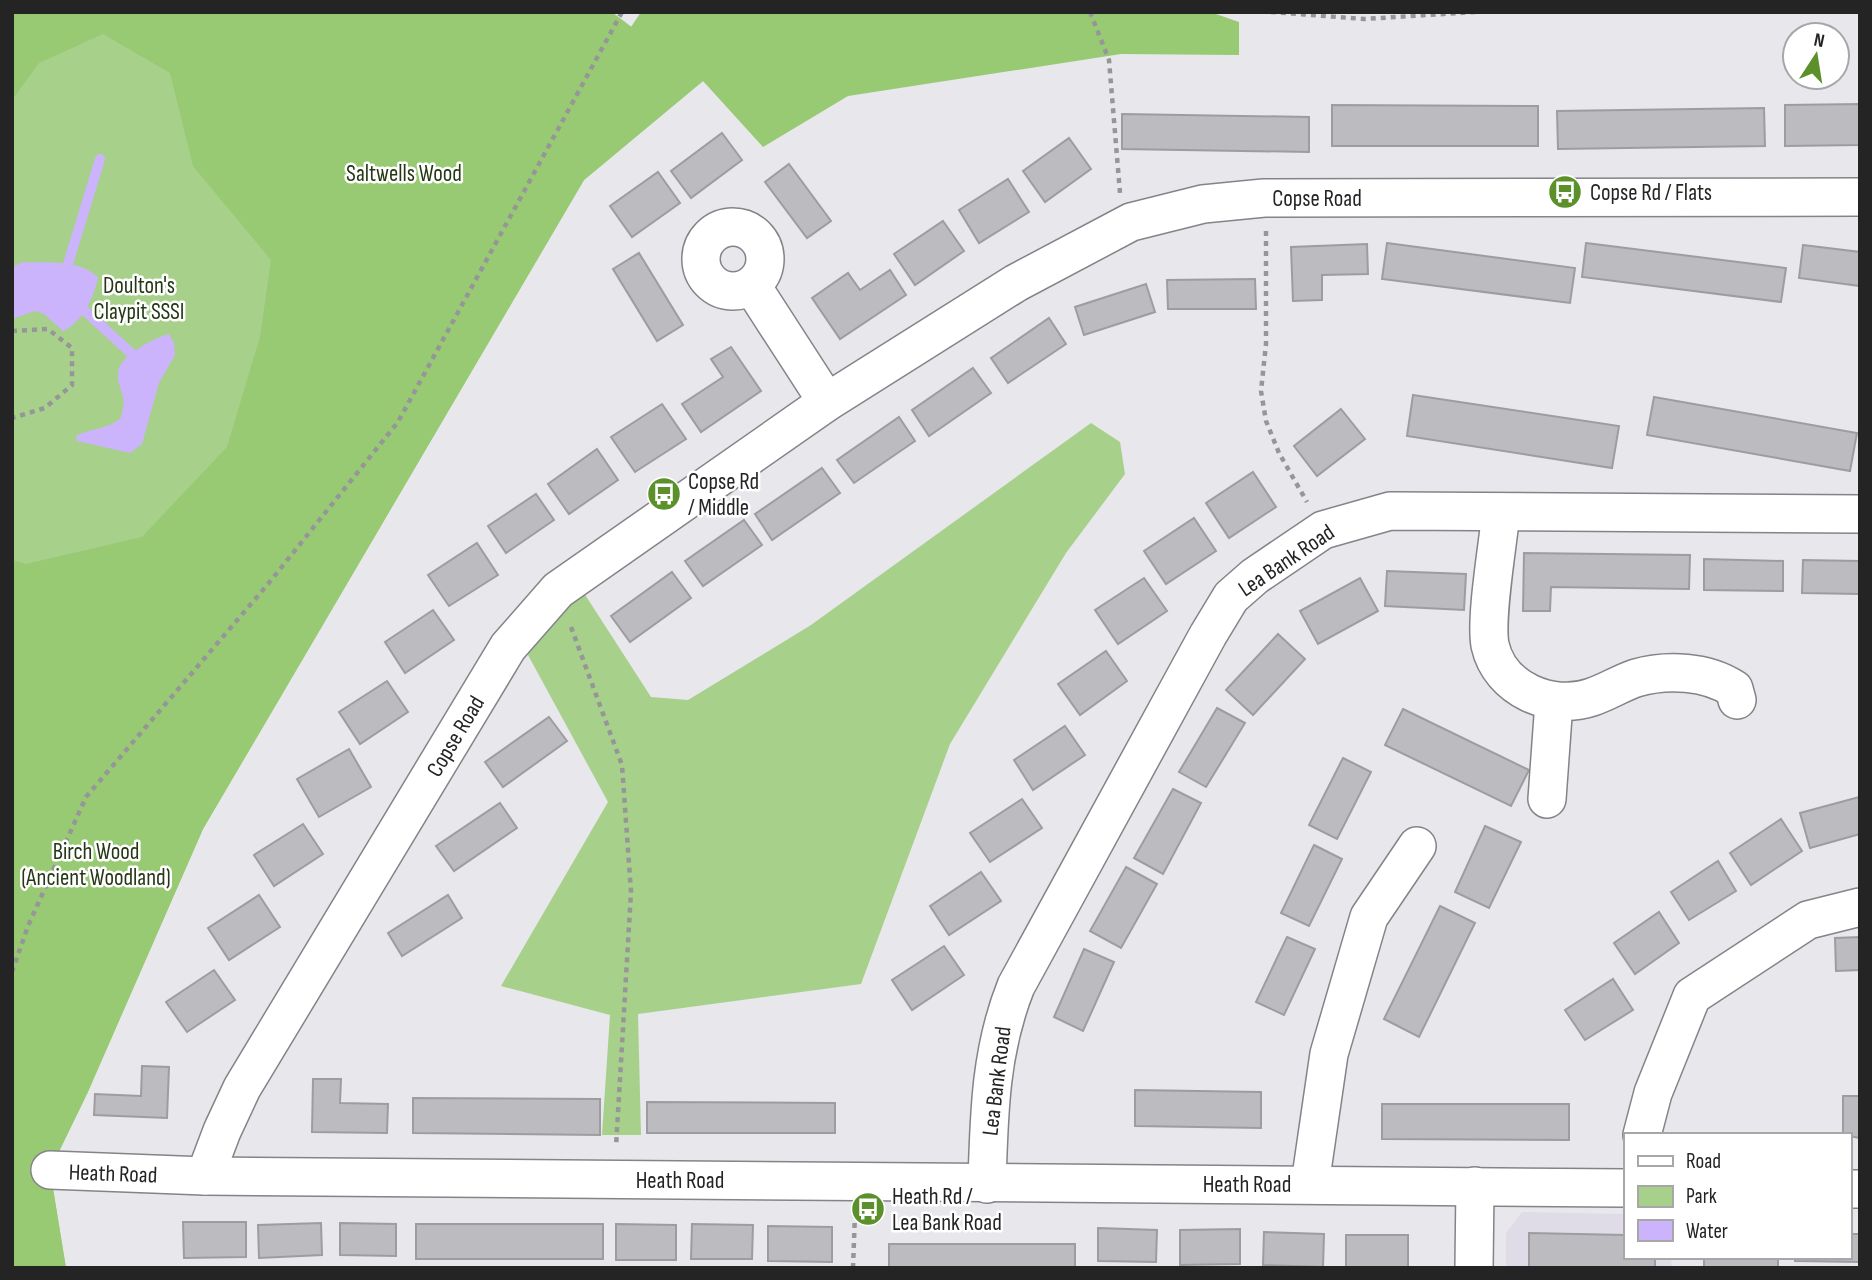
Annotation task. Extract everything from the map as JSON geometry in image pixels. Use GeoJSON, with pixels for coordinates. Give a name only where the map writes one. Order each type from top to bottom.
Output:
{"type":"FeatureCollection","features":[{"type":"Feature","properties":{"kind":"street","name":"Copse Road"},"geometry":{"type":"LineString","coordinates":[[205,1176],[242,1088],[508,647],[558,590],[827,402],[1016,283],[1131,222],[1203,204],[1264,198],[1860,197]]}},
{"type":"Feature","properties":{"kind":"street"},"geometry":{"type":"LineString","coordinates":[[752,286],[827,402]]}},
{"type":"Feature","properties":{"kind":"street","name":"Lea Bank Road"},"geometry":{"type":"LineString","coordinates":[[988,1184],[990,1095],[994,1055],[1002,1021],[1034,948],[1231,597],[1255,576],[1323,530],[1390,511],[1860,514]]}},
{"type":"Feature","properties":{"kind":"street"},"geometry":{"type":"LineString","coordinates":[[1501,512],[1490,645],[1500,668],[1514,683],[1554,702],[1591,698],[1637,678],[1705,674],[1734,689],[1737,700]]}},
{"type":"Feature","properties":{"kind":"street"},"geometry":{"type":"LineString","coordinates":[[1547,799],[1554,702]]}},
{"type":"Feature","properties":{"kind":"street","name":"Heath Road"},"geometry":{"type":"LineString","coordinates":[[1310,1184],[1329,1054],[1369,917],[1417,846]]}},
{"type":"Feature","properties":{"kind":"street"},"geometry":{"type":"LineString","coordinates":[[1643,1133],[1653,1093],[1692,996],[1808,920],[1860,907]]}},
{"type":"Feature","properties":{"kind":"street","name":"Heath Road"},"geometry":{"type":"LineString","coordinates":[[50,1170],[205,1176],[1624,1188]]}},
{"type":"Feature","properties":{"kind":"street"},"geometry":{"type":"LineString","coordinates":[[1474,1268],[1475,1186]]}},
{"type":"Feature","properties":{"kind":"path"},"geometry":{"type":"LineString","coordinates":[[12,972],[28,926],[86,797],[268,584],[398,422],[622,12]]}},
{"type":"Feature","properties":{"kind":"path"},"geometry":{"type":"LineString","coordinates":[[1090,12],[1109,60],[1118,187]]}},
{"type":"Feature","properties":{"kind":"path"},"geometry":{"type":"LineString","coordinates":[[1271,12],[1364,19],[1475,12]]}},
{"type":"Feature","properties":{"kind":"path"},"geometry":{"type":"LineString","coordinates":[[1264,198],[1266,344],[1262,391],[1266,421],[1279,453],[1323,530]]}},
{"type":"Feature","properties":{"kind":"path"},"geometry":{"type":"LineString","coordinates":[[12,331],[48,329],[72,348],[72,385],[45,408],[12,418]]}},
{"type":"Feature","properties":{"kind":"path"},"geometry":{"type":"LineString","coordinates":[[558,590],[622,765],[631,892],[616,1145],[620,1179]]}},
{"type":"Feature","properties":{"kind":"path"},"geometry":{"type":"LineString","coordinates":[[853,1268],[856,1181]]}},
{"type":"Feature","properties":{"kind":"shaded area"},"geometry":{"type":"Polygon","coordinates":[[[1522,1212],[1624,1214],[1624,1259],[1671,1259],[1672,1268],[1506,1268],[1506,1233],[1522,1212]]]}},
{"type":"Feature","properties":{"kind":"green space","name":"Saltwells Wood"},"geometry":{"type":"Polygon","coordinates":[[[12,12],[612,12],[703,81],[584,180],[203,829],[83,1102],[50,1170],[66,1268],[12,1268],[12,12]]]}},
{"type":"Feature","properties":{"kind":"green space","name":"Saltwells Wood"},"geometry":{"type":"Polygon","coordinates":[[[12,12],[611,12],[631,27],[641,12],[1210,12],[1239,22],[1239,55],[1121,54],[848,96],[763,147],[703,81],[584,180],[203,829],[88,1092],[50,1170],[66,1268],[12,1268],[12,560],[26,564],[142,537],[227,447],[260,337],[271,260],[193,166],[170,73],[103,34],[39,63],[12,100],[12,12]]]}},
{"type":"Feature","properties":{"kind":"green space"},"geometry":{"type":"Polygon","coordinates":[[[1091,423],[1120,442],[1125,474],[1066,553],[950,744],[861,984],[638,1014],[641,1135],[602,1135],[610,1015],[501,986],[608,802],[528,655],[548,621],[582,590],[651,697],[688,700],[811,625],[1091,423]]]}},
{"type":"Feature","properties":{"kind":"water"},"geometry":{"type":"Polygon","coordinates":[[[23,262],[53,262],[82,267],[98,277],[86,308],[70,327],[63,331],[44,314],[35,311],[12,319],[12,267],[23,262]]]}},
{"type":"Feature","properties":{"kind":"water"},"geometry":{"type":"Polygon","coordinates":[[[169,334],[174,343],[175,355],[159,383],[142,444],[130,453],[77,441],[76,436],[120,419],[124,403],[118,378],[120,366],[139,348],[169,334]]]}},
{"type":"Feature","properties":{"kind":"building"},"geometry":{"type":"Polygon","coordinates":[[[1860,104],[1860,145],[1785,146],[1785,105],[1860,104]]]}},
{"type":"Feature","properties":{"kind":"building"},"geometry":{"type":"Polygon","coordinates":[[[1332,105],[1538,106],[1538,146],[1332,146],[1332,105]]]}},
{"type":"Feature","properties":{"kind":"building"},"geometry":{"type":"Polygon","coordinates":[[[1764,108],[1765,146],[1558,149],[1557,111],[1764,108]]]}},
{"type":"Feature","properties":{"kind":"building"},"geometry":{"type":"Polygon","coordinates":[[[1122,114],[1309,117],[1309,152],[1122,149],[1122,114]]]}},
{"type":"Feature","properties":{"kind":"building"},"geometry":{"type":"Polygon","coordinates":[[[722,133],[742,160],[691,198],[671,171],[722,133]]]}},
{"type":"Feature","properties":{"kind":"building"},"geometry":{"type":"Polygon","coordinates":[[[1069,138],[1091,169],[1045,202],[1023,171],[1069,138]]]}},
{"type":"Feature","properties":{"kind":"building"},"geometry":{"type":"Polygon","coordinates":[[[789,164],[831,221],[807,238],[765,182],[789,164]]]}},
{"type":"Feature","properties":{"kind":"building"},"geometry":{"type":"Polygon","coordinates":[[[658,172],[680,203],[632,237],[610,206],[658,172]]]}},
{"type":"Feature","properties":{"kind":"building"},"geometry":{"type":"Polygon","coordinates":[[[1008,179],[1029,212],[979,243],[959,210],[1008,179]]]}},
{"type":"Feature","properties":{"kind":"building"},"geometry":{"type":"Polygon","coordinates":[[[943,221],[964,251],[915,285],[894,254],[943,221]]]}},
{"type":"Feature","properties":{"kind":"building"},"geometry":{"type":"Polygon","coordinates":[[[1387,243],[1575,268],[1570,303],[1382,279],[1387,243]]]}},
{"type":"Feature","properties":{"kind":"building"},"geometry":{"type":"Polygon","coordinates":[[[1586,243],[1786,268],[1781,302],[1582,277],[1586,243]]]}},
{"type":"Feature","properties":{"kind":"building"},"geometry":{"type":"Polygon","coordinates":[[[1367,244],[1368,274],[1322,275],[1322,300],[1293,301],[1291,247],[1367,244]]]}},
{"type":"Feature","properties":{"kind":"building"},"geometry":{"type":"Polygon","coordinates":[[[1803,245],[1860,252],[1860,286],[1799,278],[1803,245]]]}},
{"type":"Feature","properties":{"kind":"building"},"geometry":{"type":"Polygon","coordinates":[[[639,253],[683,325],[657,341],[613,269],[639,253]]]}},
{"type":"Feature","properties":{"kind":"building"},"geometry":{"type":"Polygon","coordinates":[[[890,270],[906,295],[840,339],[812,298],[848,273],[860,290],[890,270]]]}},
{"type":"Feature","properties":{"kind":"building"},"geometry":{"type":"Polygon","coordinates":[[[1255,279],[1256,309],[1168,309],[1167,280],[1255,279]]]}},
{"type":"Feature","properties":{"kind":"building"},"geometry":{"type":"Polygon","coordinates":[[[1146,284],[1155,312],[1084,335],[1075,307],[1146,284]]]}},
{"type":"Feature","properties":{"kind":"building"},"geometry":{"type":"Polygon","coordinates":[[[1049,318],[1066,344],[1008,383],[991,358],[1049,318]]]}},
{"type":"Feature","properties":{"kind":"building"},"geometry":{"type":"Polygon","coordinates":[[[731,347],[761,391],[701,432],[682,404],[723,377],[711,359],[731,347]]]}},
{"type":"Feature","properties":{"kind":"building"},"geometry":{"type":"Polygon","coordinates":[[[973,368],[991,393],[929,436],[912,410],[973,368]]]}},
{"type":"Feature","properties":{"kind":"building"},"geometry":{"type":"Polygon","coordinates":[[[1413,395],[1619,426],[1612,468],[1407,436],[1413,395]]]}},
{"type":"Feature","properties":{"kind":"building"},"geometry":{"type":"Polygon","coordinates":[[[1654,397],[1857,433],[1850,471],[1647,435],[1654,397]]]}},
{"type":"Feature","properties":{"kind":"building"},"geometry":{"type":"Polygon","coordinates":[[[662,404],[686,439],[635,472],[611,437],[662,404]]]}},
{"type":"Feature","properties":{"kind":"building"},"geometry":{"type":"Polygon","coordinates":[[[1341,409],[1365,439],[1317,476],[1294,446],[1341,409]]]}},
{"type":"Feature","properties":{"kind":"building"},"geometry":{"type":"Polygon","coordinates":[[[899,417],[915,441],[854,483],[837,460],[899,417]]]}},
{"type":"Feature","properties":{"kind":"building"},"geometry":{"type":"Polygon","coordinates":[[[597,449],[618,480],[569,514],[548,484],[597,449]]]}},
{"type":"Feature","properties":{"kind":"building"},"geometry":{"type":"Polygon","coordinates":[[[822,468],[840,493],[772,540],[755,514],[822,468]]]}},
{"type":"Feature","properties":{"kind":"building"},"geometry":{"type":"Polygon","coordinates":[[[1253,472],[1276,507],[1229,538],[1206,503],[1253,472]]]}},
{"type":"Feature","properties":{"kind":"building"},"geometry":{"type":"Polygon","coordinates":[[[536,494],[554,520],[506,553],[488,526],[536,494]]]}},
{"type":"Feature","properties":{"kind":"building"},"geometry":{"type":"Polygon","coordinates":[[[1194,518],[1216,551],[1166,584],[1144,551],[1194,518]]]}},
{"type":"Feature","properties":{"kind":"building"},"geometry":{"type":"Polygon","coordinates":[[[744,520],[762,545],[703,586],[685,561],[744,520]]]}},
{"type":"Feature","properties":{"kind":"building"},"geometry":{"type":"Polygon","coordinates":[[[477,543],[498,575],[449,606],[428,575],[477,543]]]}},
{"type":"Feature","properties":{"kind":"building"},"geometry":{"type":"Polygon","coordinates":[[[1524,553],[1690,555],[1689,589],[1551,587],[1550,611],[1523,611],[1524,553]]]}},
{"type":"Feature","properties":{"kind":"building"},"geometry":{"type":"Polygon","coordinates":[[[1704,559],[1783,561],[1783,591],[1704,590],[1704,559]]]}},
{"type":"Feature","properties":{"kind":"building"},"geometry":{"type":"Polygon","coordinates":[[[1803,560],[1860,561],[1860,594],[1802,593],[1803,560]]]}},
{"type":"Feature","properties":{"kind":"building"},"geometry":{"type":"Polygon","coordinates":[[[1387,571],[1466,574],[1464,610],[1385,606],[1387,571]]]}},
{"type":"Feature","properties":{"kind":"building"},"geometry":{"type":"Polygon","coordinates":[[[672,572],[691,598],[630,642],[611,616],[672,572]]]}},
{"type":"Feature","properties":{"kind":"building"},"geometry":{"type":"Polygon","coordinates":[[[1144,578],[1167,611],[1118,644],[1095,610],[1144,578]]]}},
{"type":"Feature","properties":{"kind":"building"},"geometry":{"type":"Polygon","coordinates":[[[1360,578],[1378,611],[1318,644],[1300,611],[1360,578]]]}},
{"type":"Feature","properties":{"kind":"building"},"geometry":{"type":"Polygon","coordinates":[[[433,610],[454,640],[405,673],[385,642],[433,610]]]}},
{"type":"Feature","properties":{"kind":"building"},"geometry":{"type":"Polygon","coordinates":[[[1278,634],[1305,659],[1253,715],[1226,690],[1278,634]]]}},
{"type":"Feature","properties":{"kind":"building"},"geometry":{"type":"Polygon","coordinates":[[[1106,651],[1127,681],[1080,715],[1058,684],[1106,651]]]}},
{"type":"Feature","properties":{"kind":"building"},"geometry":{"type":"Polygon","coordinates":[[[387,681],[408,712],[360,744],[339,712],[387,681]]]}},
{"type":"Feature","properties":{"kind":"building"},"geometry":{"type":"Polygon","coordinates":[[[1217,708],[1245,723],[1206,787],[1179,772],[1217,708]]]}},
{"type":"Feature","properties":{"kind":"building"},"geometry":{"type":"Polygon","coordinates":[[[1403,709],[1529,770],[1511,806],[1385,745],[1403,709]]]}},
{"type":"Feature","properties":{"kind":"building"},"geometry":{"type":"Polygon","coordinates":[[[549,717],[567,741],[503,787],[485,762],[549,717]]]}},
{"type":"Feature","properties":{"kind":"building"},"geometry":{"type":"Polygon","coordinates":[[[1065,726],[1085,755],[1033,790],[1014,760],[1065,726]]]}},
{"type":"Feature","properties":{"kind":"building"},"geometry":{"type":"Polygon","coordinates":[[[349,749],[371,787],[319,817],[297,779],[349,749]]]}},
{"type":"Feature","properties":{"kind":"building"},"geometry":{"type":"Polygon","coordinates":[[[1343,758],[1371,772],[1337,839],[1309,825],[1343,758]]]}},
{"type":"Feature","properties":{"kind":"building"},"geometry":{"type":"Polygon","coordinates":[[[1173,789],[1201,803],[1163,874],[1134,858],[1173,789]]]}},
{"type":"Feature","properties":{"kind":"building"},"geometry":{"type":"Polygon","coordinates":[[[1859,797],[1860,834],[1810,848],[1800,813],[1859,797]]]}},
{"type":"Feature","properties":{"kind":"building"},"geometry":{"type":"Polygon","coordinates":[[[1022,799],[1042,828],[990,862],[970,833],[1022,799]]]}},
{"type":"Feature","properties":{"kind":"building"},"geometry":{"type":"Polygon","coordinates":[[[500,803],[517,828],[454,871],[436,846],[500,803]]]}},
{"type":"Feature","properties":{"kind":"building"},"geometry":{"type":"Polygon","coordinates":[[[1781,819],[1802,851],[1751,885],[1730,853],[1781,819]]]}},
{"type":"Feature","properties":{"kind":"building"},"geometry":{"type":"Polygon","coordinates":[[[303,824],[323,854],[274,886],[254,855],[303,824]]]}},
{"type":"Feature","properties":{"kind":"building"},"geometry":{"type":"Polygon","coordinates":[[[1485,826],[1521,842],[1489,908],[1455,892],[1485,826]]]}},
{"type":"Feature","properties":{"kind":"building"},"geometry":{"type":"Polygon","coordinates":[[[1314,845],[1342,859],[1309,926],[1281,913],[1314,845]]]}},
{"type":"Feature","properties":{"kind":"building"},"geometry":{"type":"Polygon","coordinates":[[[1718,861],[1736,891],[1689,920],[1671,892],[1718,861]]]}},
{"type":"Feature","properties":{"kind":"building"},"geometry":{"type":"Polygon","coordinates":[[[1126,867],[1157,884],[1121,948],[1090,931],[1126,867]]]}},
{"type":"Feature","properties":{"kind":"building"},"geometry":{"type":"Polygon","coordinates":[[[981,872],[1001,901],[949,935],[930,906],[981,872]]]}},
{"type":"Feature","properties":{"kind":"building"},"geometry":{"type":"Polygon","coordinates":[[[259,895],[280,927],[229,960],[208,928],[259,895]]]}},
{"type":"Feature","properties":{"kind":"building"},"geometry":{"type":"Polygon","coordinates":[[[448,895],[462,918],[402,956],[388,933],[448,895]]]}},
{"type":"Feature","properties":{"kind":"building"},"geometry":{"type":"Polygon","coordinates":[[[1440,906],[1475,923],[1419,1037],[1384,1019],[1440,906]]]}},
{"type":"Feature","properties":{"kind":"building"},"geometry":{"type":"Polygon","coordinates":[[[1659,912],[1679,943],[1635,974],[1614,943],[1659,912]]]}},
{"type":"Feature","properties":{"kind":"building"},"geometry":{"type":"Polygon","coordinates":[[[1287,937],[1315,949],[1284,1015],[1256,1002],[1287,937]]]}},
{"type":"Feature","properties":{"kind":"building"},"geometry":{"type":"Polygon","coordinates":[[[1860,937],[1860,970],[1836,971],[1835,938],[1860,937]]]}},
{"type":"Feature","properties":{"kind":"building"},"geometry":{"type":"Polygon","coordinates":[[[944,946],[964,975],[912,1010],[892,980],[944,946]]]}},
{"type":"Feature","properties":{"kind":"building"},"geometry":{"type":"Polygon","coordinates":[[[1084,949],[1114,962],[1083,1031],[1054,1017],[1084,949]]]}},
{"type":"Feature","properties":{"kind":"building"},"geometry":{"type":"Polygon","coordinates":[[[214,970],[235,1000],[187,1032],[166,1002],[214,970]]]}},
{"type":"Feature","properties":{"kind":"building"},"geometry":{"type":"Polygon","coordinates":[[[1613,979],[1633,1010],[1585,1040],[1565,1010],[1613,979]]]}},
{"type":"Feature","properties":{"kind":"building"},"geometry":{"type":"Polygon","coordinates":[[[142,1066],[169,1067],[167,1118],[94,1115],[95,1094],[141,1096],[142,1066]]]}},
{"type":"Feature","properties":{"kind":"building"},"geometry":{"type":"Polygon","coordinates":[[[313,1079],[341,1079],[340,1103],[388,1104],[387,1133],[312,1132],[313,1079]]]}},
{"type":"Feature","properties":{"kind":"building"},"geometry":{"type":"Polygon","coordinates":[[[1135,1090],[1261,1092],[1261,1128],[1135,1126],[1135,1090]]]}},
{"type":"Feature","properties":{"kind":"building"},"geometry":{"type":"Polygon","coordinates":[[[1843,1096],[1860,1096],[1860,1138],[1851,1136],[1851,1133],[1843,1133],[1843,1096]]]}},
{"type":"Feature","properties":{"kind":"building"},"geometry":{"type":"Polygon","coordinates":[[[413,1098],[600,1099],[600,1135],[413,1133],[413,1098]]]}},
{"type":"Feature","properties":{"kind":"building"},"geometry":{"type":"Polygon","coordinates":[[[647,1102],[835,1103],[835,1133],[647,1133],[647,1102]]]}},
{"type":"Feature","properties":{"kind":"building"},"geometry":{"type":"Polygon","coordinates":[[[1382,1104],[1569,1104],[1569,1140],[1382,1139],[1382,1104]]]}},
{"type":"Feature","properties":{"kind":"building"},"geometry":{"type":"Polygon","coordinates":[[[183,1222],[246,1222],[246,1257],[184,1258],[183,1222]]]}},
{"type":"Feature","properties":{"kind":"building"},"geometry":{"type":"Polygon","coordinates":[[[321,1223],[322,1255],[259,1258],[258,1225],[321,1223]]]}},
{"type":"Feature","properties":{"kind":"building"},"geometry":{"type":"Polygon","coordinates":[[[340,1223],[396,1224],[396,1256],[340,1255],[340,1223]]]}},
{"type":"Feature","properties":{"kind":"building"},"geometry":{"type":"Polygon","coordinates":[[[416,1224],[603,1224],[603,1259],[416,1259],[416,1224]]]}},
{"type":"Feature","properties":{"kind":"building"},"geometry":{"type":"Polygon","coordinates":[[[616,1224],[676,1225],[676,1260],[616,1260],[616,1224]]]}},
{"type":"Feature","properties":{"kind":"building"},"geometry":{"type":"Polygon","coordinates":[[[692,1224],[753,1225],[752,1259],[691,1259],[692,1224]]]}},
{"type":"Feature","properties":{"kind":"building"},"geometry":{"type":"Polygon","coordinates":[[[768,1226],[832,1227],[832,1262],[768,1261],[768,1226]]]}},
{"type":"Feature","properties":{"kind":"building"},"geometry":{"type":"Polygon","coordinates":[[[1098,1228],[1157,1230],[1156,1262],[1098,1261],[1098,1228]]]}},
{"type":"Feature","properties":{"kind":"building"},"geometry":{"type":"Polygon","coordinates":[[[1240,1229],[1240,1264],[1180,1265],[1180,1230],[1240,1229]]]}},
{"type":"Feature","properties":{"kind":"building"},"geometry":{"type":"Polygon","coordinates":[[[1264,1232],[1324,1234],[1323,1267],[1263,1265],[1264,1232]]]}},
{"type":"Feature","properties":{"kind":"building"},"geometry":{"type":"Polygon","coordinates":[[[1529,1233],[1624,1235],[1624,1259],[1655,1259],[1655,1268],[1529,1268],[1529,1233]]]}},
{"type":"Feature","properties":{"kind":"building"},"geometry":{"type":"Polygon","coordinates":[[[1851,1234],[1860,1234],[1860,1262],[1795,1261],[1851,1259],[1851,1234]]]}},
{"type":"Feature","properties":{"kind":"building"},"geometry":{"type":"Polygon","coordinates":[[[1346,1235],[1408,1235],[1408,1267],[1346,1267],[1346,1235]]]}},
{"type":"Feature","properties":{"kind":"building"},"geometry":{"type":"Polygon","coordinates":[[[889,1244],[1075,1244],[1075,1268],[889,1268],[889,1244]]]}},
{"type":"Feature","properties":{"kind":"building"},"geometry":{"type":"Polygon","coordinates":[[[1704,1259],[1778,1259],[1778,1268],[1704,1268],[1704,1259]]]}},
{"type":"Feature","properties":{"kind":"waterway"},"geometry":{"type":"LineString","coordinates":[[68,264],[100,159]]}},
{"type":"Feature","properties":{"kind":"waterway"},"geometry":{"type":"LineString","coordinates":[[84,310],[132,354]]}},
{"type":"Feature","properties":{"kind":"place","name":"Copse Rd / Flats"},"geometry":{"type":"Point","coordinates":[1565,192]}},
{"type":"Feature","properties":{"kind":"place","name":"Copse Rd / Middle"},"geometry":{"type":"Point","coordinates":[664,494]}},
{"type":"Feature","properties":{"kind":"place","name":"Heath Rd / Lea Bank Road"},"geometry":{"type":"Point","coordinates":[868,1209]}},
{"type":"Feature","properties":{"kind":"park label","name":"Doulton's Claypit SSSI"},"geometry":{"type":"Point","coordinates":[139,298]}},
{"type":"Feature","properties":{"kind":"park label","name":"Birch Wood (Ancient Woodland)"},"geometry":{"type":"Point","coordinates":[96,864]}}]}
